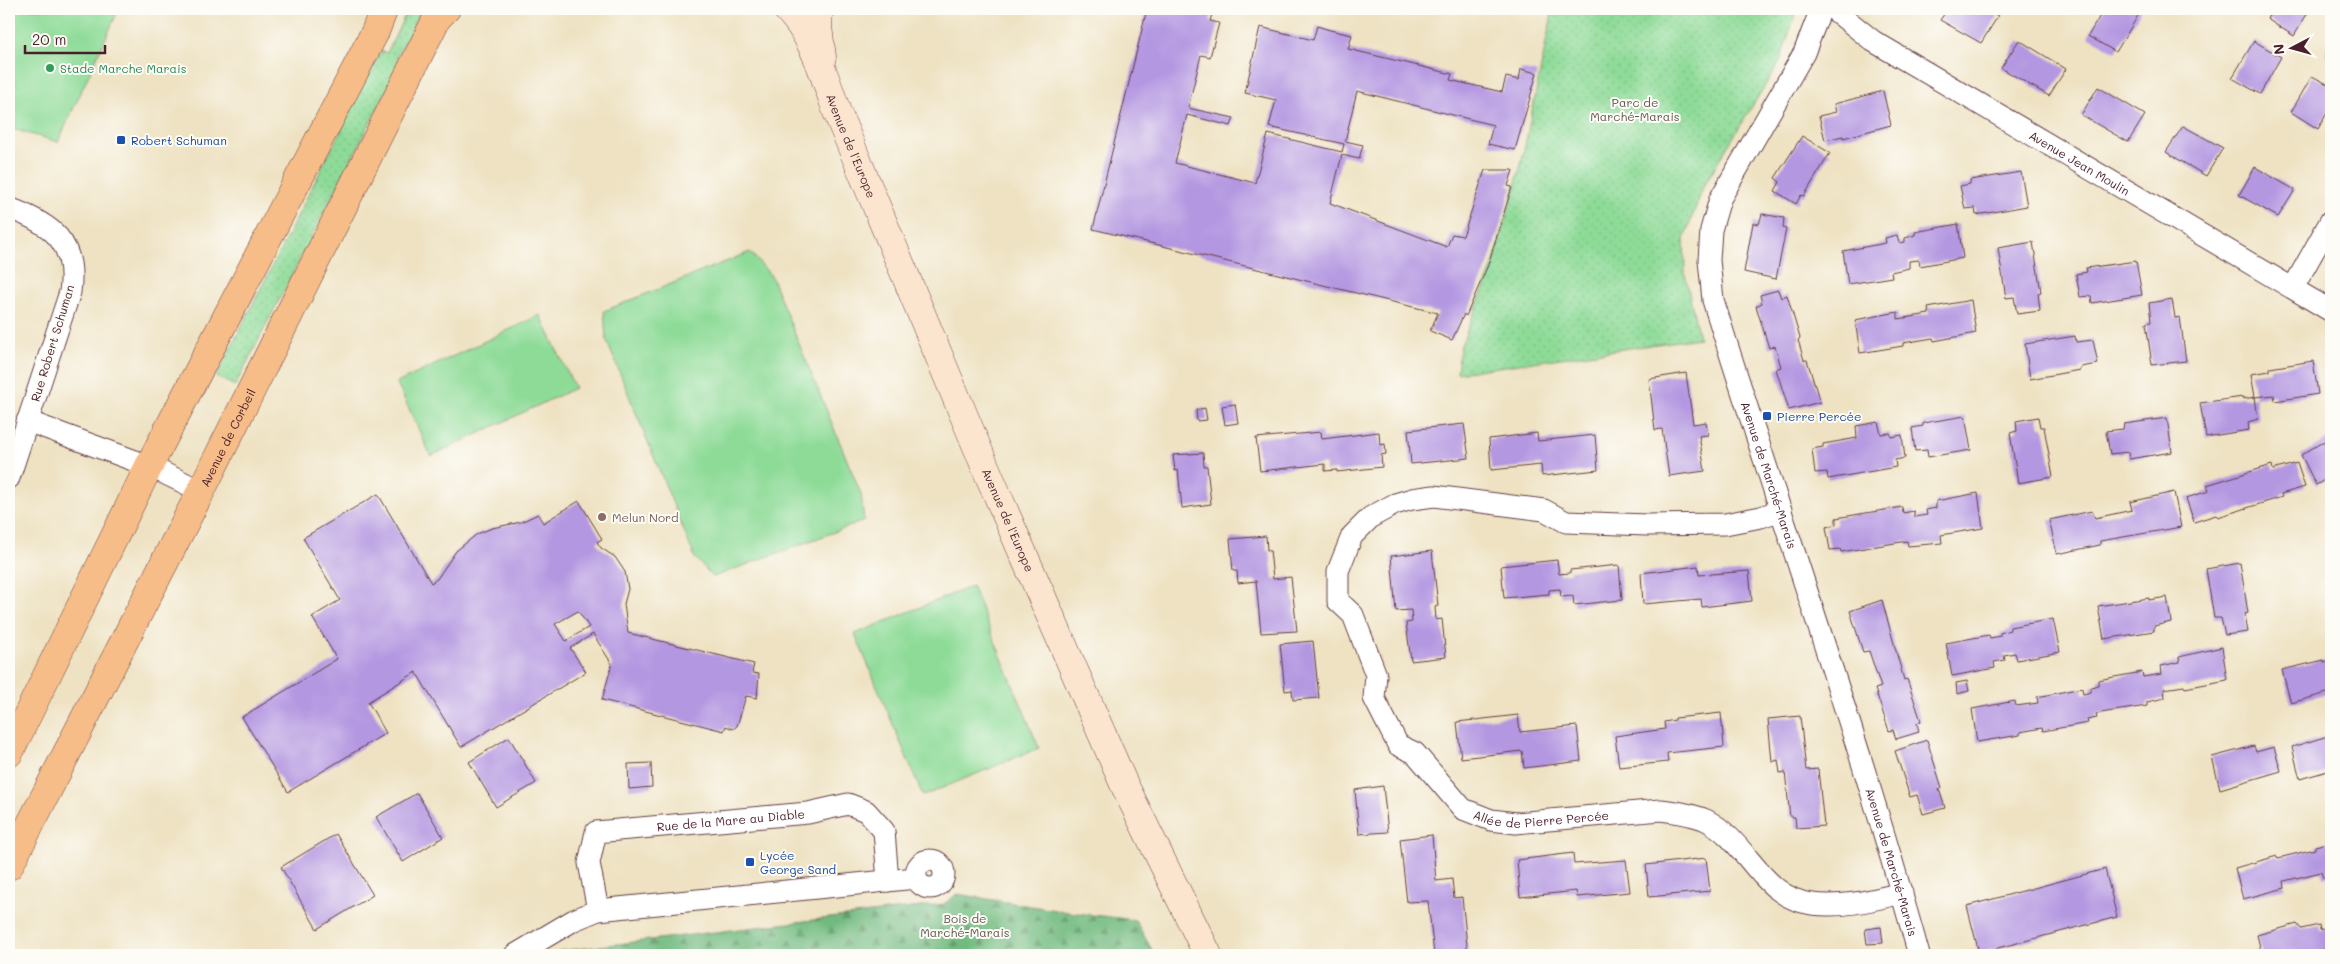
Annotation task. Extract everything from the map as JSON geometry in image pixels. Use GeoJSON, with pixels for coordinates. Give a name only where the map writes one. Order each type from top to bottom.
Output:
{"type":"FeatureCollection","features":[{"type":"Feature","properties":{"kind":"main road"},"geometry":{"type":"LineString","coordinates":[[9,753],[149,466],[375,32],[384,9]]}},
{"type":"Feature","properties":{"kind":"main road","name":"Avenue de Corbeil"},"geometry":{"type":"LineString","coordinates":[[9,866],[201,491],[437,18],[446,9]]}},
{"type":"Feature","properties":{"kind":"main road","name":"Avenue de l'Europe"},"geometry":{"type":"LineString","coordinates":[[787,9],[804,33],[824,76],[837,112],[990,478],[1123,782],[1208,955]]}},
{"type":"Feature","properties":{"kind":"main road","name":"Avenue de l'Europe"},"geometry":{"type":"LineString","coordinates":[[819,9],[818,26],[824,76]]}},
{"type":"Feature","properties":{"kind":"street","name":"Avenue de Marché-Marais"},"geometry":{"type":"LineString","coordinates":[[1821,9],[1804,52],[1720,199],[1711,230],[1708,260],[1713,300],[1902,893],[1919,955]]}},
{"type":"Feature","properties":{"kind":"street","name":"Avenue Jean Moulin"},"geometry":{"type":"LineString","coordinates":[[1834,9],[1873,41],[2331,311]]}},
{"type":"Feature","properties":{"kind":"street","name":"Rue Robert Schuman"},"geometry":{"type":"LineString","coordinates":[[9,208],[36,218],[52,230],[68,253],[72,274],[70,292],[9,478]]}},
{"type":"Feature","properties":{"kind":"street"},"geometry":{"type":"LineString","coordinates":[[2293,288],[2331,220]]}},
{"type":"Feature","properties":{"kind":"street"},"geometry":{"type":"LineString","coordinates":[[27,421],[149,466],[201,491]]}},
{"type":"Feature","properties":{"kind":"street","name":"Allée de Pierre Percée"},"geometry":{"type":"LineString","coordinates":[[1781,510],[1761,517],[1725,524],[1647,525],[1566,522],[1544,510],[1434,496],[1412,499],[1394,504],[1371,517],[1352,536],[1338,571],[1338,601],[1353,615],[1376,675],[1374,698],[1398,744],[1415,753],[1464,809],[1491,820],[1516,822],[1662,810],[1681,812],[1706,820],[1724,832],[1771,886],[1788,898],[1810,904],[1832,905],[1860,903],[1902,893]]}},
{"type":"Feature","properties":{"kind":"street","name":"Rue de la Mare au Diable"},"geometry":{"type":"LineString","coordinates":[[598,910],[589,863],[596,832],[808,812],[848,804],[866,811],[884,831],[888,880]]}},
{"type":"Feature","properties":{"kind":"street"},"geometry":{"type":"LineString","coordinates":[[515,955],[574,920],[598,910],[916,878]]}},
{"type":"Feature","properties":{"kind":"green space","name":"Stade Marche Marais"},"geometry":{"type":"Polygon","coordinates":[[[9,9],[119,9],[58,142],[9,128],[9,9]]]}},
{"type":"Feature","properties":{"kind":"green space"},"geometry":{"type":"Polygon","coordinates":[[[408,9],[422,9],[396,58],[401,62],[235,386],[216,377],[381,51],[387,53],[408,9]]]}},
{"type":"Feature","properties":{"kind":"green space","name":"Parc de Marché-Marais"},"geometry":{"type":"Polygon","coordinates":[[[1553,9],[1795,9],[1796,11],[1780,61],[1704,185],[1684,239],[1685,274],[1699,338],[1457,373],[1460,348],[1492,268],[1521,165],[1553,9]]]}},
{"type":"Feature","properties":{"kind":"green space"},"geometry":{"type":"Polygon","coordinates":[[[750,252],[771,276],[861,494],[864,521],[713,577],[695,558],[606,339],[604,311],[750,252]]]}},
{"type":"Feature","properties":{"kind":"green space"},"geometry":{"type":"Polygon","coordinates":[[[540,315],[575,388],[431,456],[397,383],[540,315]]]}},
{"type":"Feature","properties":{"kind":"green space"},"geometry":{"type":"Polygon","coordinates":[[[972,586],[1039,748],[923,796],[855,634],[972,586]]]}},
{"type":"Feature","properties":{"kind":"green space","name":"Bois de Marché-Marais"},"geometry":{"type":"Polygon","coordinates":[[[957,894],[1068,912],[1135,920],[1155,955],[553,955],[560,951],[944,904],[957,894]]]}},
{"type":"Feature","properties":{"kind":"building"},"geometry":{"type":"Polygon","coordinates":[[[1147,9],[1193,9],[1212,14],[1210,21],[1219,23],[1210,57],[1201,55],[1188,108],[1234,118],[1231,126],[1187,115],[1175,163],[1255,183],[1268,134],[1342,152],[1344,144],[1269,127],[1276,100],[1245,93],[1260,27],[1313,40],[1317,26],[1352,35],[1348,49],[1452,74],[1450,80],[1502,92],[1506,77],[1519,80],[1521,69],[1537,73],[1515,150],[1488,144],[1493,125],[1357,91],[1345,141],[1363,145],[1359,159],[1342,155],[1330,203],[1447,247],[1452,234],[1463,236],[1485,170],[1513,170],[1508,186],[1512,187],[1488,265],[1466,316],[1464,314],[1452,340],[1430,331],[1438,313],[1093,229],[1147,9]]]}},
{"type":"Feature","properties":{"kind":"building"},"geometry":{"type":"Polygon","coordinates":[[[1948,9],[1985,9],[1998,16],[1981,43],[1940,20],[1948,9]]]}},
{"type":"Feature","properties":{"kind":"building"},"geometry":{"type":"Polygon","coordinates":[[[2104,9],[2142,9],[2116,52],[2088,36],[2104,9]]]}},
{"type":"Feature","properties":{"kind":"building"},"geometry":{"type":"Polygon","coordinates":[[[2273,9],[2310,9],[2294,36],[2267,19],[2273,9]]]}},
{"type":"Feature","properties":{"kind":"building"},"geometry":{"type":"Polygon","coordinates":[[[2019,40],[2066,69],[2049,96],[2001,68],[2019,40]]]}},
{"type":"Feature","properties":{"kind":"building"},"geometry":{"type":"Polygon","coordinates":[[[2254,41],[2281,57],[2260,94],[2232,78],[2254,41]]]}},
{"type":"Feature","properties":{"kind":"building"},"geometry":{"type":"Polygon","coordinates":[[[2331,43],[2331,57],[2325,54],[2331,43]]]}},
{"type":"Feature","properties":{"kind":"building"},"geometry":{"type":"Polygon","coordinates":[[[2312,76],[2331,86],[2331,106],[2318,129],[2291,112],[2312,76]]]}},
{"type":"Feature","properties":{"kind":"building"},"geometry":{"type":"Polygon","coordinates":[[[2098,87],[2145,115],[2128,142],[2081,115],[2098,87]]]}},
{"type":"Feature","properties":{"kind":"building"},"geometry":{"type":"Polygon","coordinates":[[[1883,91],[1891,125],[1843,138],[1843,136],[1825,140],[1819,116],[1836,112],[1834,104],[1883,91]]]}},
{"type":"Feature","properties":{"kind":"building"},"geometry":{"type":"Polygon","coordinates":[[[2183,126],[2223,148],[2206,176],[2166,152],[2183,126]]]}},
{"type":"Feature","properties":{"kind":"building"},"geometry":{"type":"Polygon","coordinates":[[[1802,136],[1830,153],[1804,196],[1801,195],[1796,204],[1775,191],[1780,182],[1775,178],[1802,136]]]}},
{"type":"Feature","properties":{"kind":"building"},"geometry":{"type":"Polygon","coordinates":[[[2255,167],[2295,190],[2278,217],[2239,195],[2255,167]]]}},
{"type":"Feature","properties":{"kind":"building"},"geometry":{"type":"Polygon","coordinates":[[[2021,172],[2027,206],[1976,215],[1975,208],[1965,209],[1960,186],[1970,184],[1970,180],[2021,172]]]}},
{"type":"Feature","properties":{"kind":"building"},"geometry":{"type":"Polygon","coordinates":[[[1762,214],[1784,218],[1783,228],[1786,229],[1776,279],[1744,272],[1753,223],[1759,224],[1762,214]]]}},
{"type":"Feature","properties":{"kind":"building"},"geometry":{"type":"Polygon","coordinates":[[[1958,224],[1963,258],[1920,266],[1919,260],[1909,261],[1909,268],[1891,272],[1892,277],[1848,284],[1843,251],[1886,243],[1885,238],[1897,235],[1899,243],[1905,242],[1905,238],[1915,235],[1915,232],[1958,224]]]}},
{"type":"Feature","properties":{"kind":"building"},"geometry":{"type":"Polygon","coordinates":[[[2033,242],[2041,292],[2038,293],[2040,311],[2017,314],[2014,297],[2006,298],[1998,248],[2033,242]]]}},
{"type":"Feature","properties":{"kind":"building"},"geometry":{"type":"Polygon","coordinates":[[[2136,261],[2142,295],[2092,303],[2091,296],[2080,297],[2076,274],[2087,272],[2086,268],[2136,261]]]}},
{"type":"Feature","properties":{"kind":"building"},"geometry":{"type":"Polygon","coordinates":[[[1778,290],[1781,298],[1787,295],[1800,338],[1798,340],[1804,360],[1807,360],[1820,402],[1789,410],[1776,369],[1781,367],[1775,346],[1769,348],[1756,306],[1762,303],[1760,295],[1778,290]]]}},
{"type":"Feature","properties":{"kind":"building"},"geometry":{"type":"Polygon","coordinates":[[[2172,299],[2175,318],[2180,317],[2186,361],[2152,365],[2146,323],[2151,322],[2149,303],[2172,299]]]}},
{"type":"Feature","properties":{"kind":"building"},"geometry":{"type":"Polygon","coordinates":[[[1971,300],[1976,333],[1934,341],[1933,338],[1903,343],[1903,346],[1860,353],[1855,320],[1898,312],[1898,319],[1929,314],[1928,308],[1971,300]]]}},
{"type":"Feature","properties":{"kind":"building"},"geometry":{"type":"Polygon","coordinates":[[[2075,336],[2076,342],[2093,340],[2098,364],[2080,367],[2080,370],[2030,379],[2025,344],[2075,336]]]}},
{"type":"Feature","properties":{"kind":"building"},"geometry":{"type":"Polygon","coordinates":[[[2313,361],[2318,394],[2275,401],[2274,395],[2255,397],[2251,374],[2270,371],[2270,368],[2313,361]]]}},
{"type":"Feature","properties":{"kind":"building"},"geometry":{"type":"Polygon","coordinates":[[[1686,373],[1693,424],[1706,422],[1708,435],[1699,436],[1705,471],[1669,476],[1662,429],[1655,430],[1649,379],[1686,373]]]}},
{"type":"Feature","properties":{"kind":"building"},"geometry":{"type":"Polygon","coordinates":[[[2243,397],[2243,399],[2255,397],[2258,419],[2248,422],[2249,430],[2206,437],[2200,403],[2243,397]]]}},
{"type":"Feature","properties":{"kind":"building"},"geometry":{"type":"Polygon","coordinates":[[[1235,404],[1238,423],[1225,425],[1222,406],[1235,404]]]}},
{"type":"Feature","properties":{"kind":"building"},"geometry":{"type":"Polygon","coordinates":[[[1205,408],[1207,420],[1197,421],[1196,410],[1205,408]]]}},
{"type":"Feature","properties":{"kind":"building"},"geometry":{"type":"Polygon","coordinates":[[[1965,416],[1971,450],[1928,457],[1927,450],[1915,451],[1912,428],[1923,426],[1923,423],[1965,416]]]}},
{"type":"Feature","properties":{"kind":"building"},"geometry":{"type":"Polygon","coordinates":[[[2038,417],[2040,427],[2044,427],[2053,477],[2018,483],[2010,433],[2017,431],[2016,421],[2038,417]]]}},
{"type":"Feature","properties":{"kind":"building"},"geometry":{"type":"Polygon","coordinates":[[[2167,418],[2172,452],[2129,459],[2128,452],[2110,454],[2106,431],[2123,429],[2124,424],[2167,418]]]}},
{"type":"Feature","properties":{"kind":"building"},"geometry":{"type":"Polygon","coordinates":[[[1878,422],[1881,434],[1890,433],[1891,437],[1902,435],[1905,458],[1895,460],[1896,467],[1828,479],[1827,472],[1815,473],[1812,449],[1823,447],[1823,444],[1857,438],[1856,426],[1878,422]]]}},
{"type":"Feature","properties":{"kind":"building"},"geometry":{"type":"Polygon","coordinates":[[[1464,424],[1469,458],[1411,464],[1408,430],[1464,424]]]}},
{"type":"Feature","properties":{"kind":"building"},"geometry":{"type":"Polygon","coordinates":[[[1321,432],[1322,439],[1379,432],[1380,445],[1385,444],[1386,454],[1381,455],[1382,467],[1337,472],[1337,470],[1325,471],[1325,464],[1260,471],[1256,438],[1321,432]]]}},
{"type":"Feature","properties":{"kind":"building"},"geometry":{"type":"Polygon","coordinates":[[[1537,433],[1538,441],[1595,435],[1598,470],[1542,476],[1541,465],[1491,470],[1489,439],[1537,433]]]}},
{"type":"Feature","properties":{"kind":"building"},"geometry":{"type":"Polygon","coordinates":[[[2331,437],[2331,476],[2316,485],[2301,455],[2331,437]]]}},
{"type":"Feature","properties":{"kind":"building"},"geometry":{"type":"Polygon","coordinates":[[[1203,453],[1204,466],[1207,466],[1211,504],[1182,508],[1178,470],[1175,471],[1173,455],[1203,453]]]}},
{"type":"Feature","properties":{"kind":"building"},"geometry":{"type":"Polygon","coordinates":[[[2297,463],[2305,487],[2281,494],[2282,497],[2218,517],[2216,515],[2194,522],[2186,498],[2209,491],[2207,485],[2272,465],[2273,470],[2297,463]]]}},
{"type":"Feature","properties":{"kind":"building"},"geometry":{"type":"Polygon","coordinates":[[[2174,492],[2181,527],[2100,541],[2100,545],[2057,554],[2049,520],[2092,511],[2095,518],[2132,510],[2130,502],[2174,492]]]}},
{"type":"Feature","properties":{"kind":"building"},"geometry":{"type":"Polygon","coordinates":[[[1978,493],[1983,528],[1941,535],[1942,543],[1908,546],[1907,541],[1841,552],[1840,549],[1830,550],[1826,527],[1836,525],[1836,518],[1902,507],[1903,513],[1914,511],[1914,517],[1927,515],[1926,510],[1936,508],[1936,501],[1978,493]]]}},
{"type":"Feature","properties":{"kind":"building"},"geometry":{"type":"Polygon","coordinates":[[[378,494],[431,583],[437,579],[456,551],[477,534],[492,528],[521,522],[538,514],[543,523],[579,501],[602,539],[597,542],[601,548],[615,557],[625,572],[628,589],[624,604],[628,633],[754,664],[752,673],[759,674],[757,698],[746,696],[737,726],[733,729],[726,726],[724,731],[602,700],[612,664],[593,634],[570,648],[586,672],[461,747],[416,672],[368,702],[386,733],[288,792],[242,717],[337,659],[312,617],[340,600],[303,538],[378,494]],[[578,611],[555,624],[566,641],[589,627],[578,611]]]}},
{"type":"Feature","properties":{"kind":"building"},"geometry":{"type":"Polygon","coordinates":[[[1266,536],[1267,550],[1270,550],[1273,579],[1291,577],[1297,631],[1261,633],[1256,581],[1238,583],[1237,571],[1233,571],[1230,539],[1266,536]]]}},
{"type":"Feature","properties":{"kind":"building"},"geometry":{"type":"Polygon","coordinates":[[[1432,551],[1438,606],[1435,607],[1436,620],[1442,619],[1446,657],[1411,661],[1406,623],[1412,622],[1411,610],[1396,611],[1391,556],[1432,551]]]}},
{"type":"Feature","properties":{"kind":"building"},"geometry":{"type":"Polygon","coordinates":[[[1557,560],[1559,574],[1570,573],[1570,570],[1619,565],[1622,600],[1574,605],[1573,596],[1561,597],[1560,589],[1549,590],[1549,594],[1504,598],[1501,566],[1557,560]]]}},
{"type":"Feature","properties":{"kind":"building"},"geometry":{"type":"Polygon","coordinates":[[[2240,563],[2248,613],[2245,614],[2248,632],[2225,635],[2221,618],[2214,618],[2206,569],[2240,563]]]}},
{"type":"Feature","properties":{"kind":"building"},"geometry":{"type":"Polygon","coordinates":[[[1698,566],[1699,575],[1749,571],[1752,601],[1702,607],[1701,599],[1643,604],[1641,573],[1698,566]]]}},
{"type":"Feature","properties":{"kind":"building"},"geometry":{"type":"Polygon","coordinates":[[[2167,597],[2171,622],[2154,626],[2154,631],[2104,639],[2098,606],[2167,597]]]}},
{"type":"Feature","properties":{"kind":"building"},"geometry":{"type":"Polygon","coordinates":[[[1882,600],[1904,680],[1907,679],[1921,721],[1917,723],[1919,732],[1896,739],[1893,730],[1889,731],[1875,689],[1881,687],[1869,651],[1863,652],[1850,611],[1882,600]]]}},
{"type":"Feature","properties":{"kind":"building"},"geometry":{"type":"Polygon","coordinates":[[[2053,619],[2060,652],[2017,660],[2015,653],[2004,655],[2005,660],[1994,662],[1995,668],[1952,676],[1946,643],[1989,635],[1990,638],[2000,636],[2000,633],[2010,630],[2010,627],[2053,619]]]}},
{"type":"Feature","properties":{"kind":"building"},"geometry":{"type":"Polygon","coordinates":[[[1313,641],[1319,698],[1293,700],[1292,690],[1285,691],[1280,644],[1313,641]]]}},
{"type":"Feature","properties":{"kind":"building"},"geometry":{"type":"Polygon","coordinates":[[[2222,647],[2227,680],[2185,688],[2184,686],[2164,689],[2165,698],[2147,702],[2147,706],[2100,713],[2096,715],[2097,718],[2087,720],[2088,723],[2043,731],[2042,728],[2020,732],[2020,735],[1977,742],[1972,709],[2015,701],[2016,706],[2038,703],[2037,697],[2082,688],[2083,694],[2091,692],[2091,687],[2098,685],[2098,680],[2142,672],[2143,677],[2162,674],[2161,666],[2180,662],[2179,657],[2222,647]]]}},
{"type":"Feature","properties":{"kind":"building"},"geometry":{"type":"Polygon","coordinates":[[[2324,660],[2324,662],[2331,660],[2331,692],[2291,703],[2282,670],[2324,660]]]}},
{"type":"Feature","properties":{"kind":"building"},"geometry":{"type":"Polygon","coordinates":[[[1967,681],[1969,691],[1957,694],[1956,683],[1967,681]]]}},
{"type":"Feature","properties":{"kind":"building"},"geometry":{"type":"Polygon","coordinates":[[[1721,713],[1724,747],[1667,753],[1668,762],[1619,767],[1615,736],[1665,729],[1664,722],[1675,720],[1675,718],[1721,713]]]}},
{"type":"Feature","properties":{"kind":"building"},"geometry":{"type":"Polygon","coordinates":[[[1518,715],[1520,732],[1577,726],[1581,761],[1524,768],[1522,751],[1461,758],[1457,722],[1518,715]]]}},
{"type":"Feature","properties":{"kind":"building"},"geometry":{"type":"Polygon","coordinates":[[[1800,716],[1806,770],[1818,769],[1824,826],[1796,828],[1795,817],[1790,817],[1785,772],[1780,773],[1778,760],[1772,762],[1768,719],[1800,716]]]}},
{"type":"Feature","properties":{"kind":"building"},"geometry":{"type":"Polygon","coordinates":[[[2331,735],[2331,770],[2300,779],[2292,747],[2331,735]]]}},
{"type":"Feature","properties":{"kind":"building"},"geometry":{"type":"Polygon","coordinates":[[[509,737],[536,783],[496,807],[469,762],[509,737]]]}},
{"type":"Feature","properties":{"kind":"building"},"geometry":{"type":"Polygon","coordinates":[[[1927,740],[1942,788],[1939,789],[1945,808],[1923,814],[1917,795],[1910,797],[1895,751],[1927,740]]]}},
{"type":"Feature","properties":{"kind":"building"},"geometry":{"type":"Polygon","coordinates":[[[2254,746],[2256,752],[2274,747],[2281,771],[2220,789],[2212,757],[2254,746]]]}},
{"type":"Feature","properties":{"kind":"building"},"geometry":{"type":"Polygon","coordinates":[[[651,763],[652,787],[629,789],[628,764],[651,763]]]}},
{"type":"Feature","properties":{"kind":"building"},"geometry":{"type":"Polygon","coordinates":[[[1383,786],[1388,832],[1359,834],[1355,790],[1383,786]]]}},
{"type":"Feature","properties":{"kind":"building"},"geometry":{"type":"Polygon","coordinates":[[[417,793],[443,837],[403,862],[376,817],[417,793]]]}},
{"type":"Feature","properties":{"kind":"building"},"geometry":{"type":"Polygon","coordinates":[[[336,834],[373,895],[317,929],[281,867],[336,834]]]}},
{"type":"Feature","properties":{"kind":"building"},"geometry":{"type":"Polygon","coordinates":[[[1432,835],[1436,881],[1452,879],[1454,898],[1462,897],[1468,955],[1434,955],[1428,901],[1407,902],[1400,839],[1432,835]]]}},
{"type":"Feature","properties":{"kind":"building"},"geometry":{"type":"Polygon","coordinates":[[[2331,842],[2331,876],[2323,878],[2321,872],[2284,881],[2285,888],[2243,899],[2235,868],[2277,856],[2278,858],[2315,849],[2315,846],[2331,842]]]}},
{"type":"Feature","properties":{"kind":"building"},"geometry":{"type":"Polygon","coordinates":[[[1573,853],[1574,864],[1626,860],[1630,892],[1577,897],[1576,891],[1520,897],[1517,860],[1573,853]]]}},
{"type":"Feature","properties":{"kind":"building"},"geometry":{"type":"Polygon","coordinates":[[[1706,858],[1710,891],[1649,897],[1646,865],[1706,858]]]}},
{"type":"Feature","properties":{"kind":"building"},"geometry":{"type":"Polygon","coordinates":[[[2105,869],[2117,917],[1979,953],[1967,906],[2105,869]]]}},
{"type":"Feature","properties":{"kind":"building"},"geometry":{"type":"Polygon","coordinates":[[[2297,924],[2301,929],[2319,925],[2320,930],[2331,927],[2331,952],[2326,953],[2325,949],[2307,953],[2307,955],[2262,955],[2257,935],[2297,924]]]}},
{"type":"Feature","properties":{"kind":"building"},"geometry":{"type":"Polygon","coordinates":[[[1881,927],[1883,943],[1867,944],[1865,929],[1881,927]]]}},
{"type":"Feature","properties":{"kind":"building"},"geometry":{"type":"Polygon","coordinates":[[[1775,951],[1775,955],[1747,954],[1775,951]]]}},
{"type":"Feature","properties":{"kind":"place","name":"Stade Marche Marais"},"geometry":{"type":"Point","coordinates":[50,68]}},
{"type":"Feature","properties":{"kind":"place","name":"Robert Schuman"},"geometry":{"type":"Point","coordinates":[121,140]}},
{"type":"Feature","properties":{"kind":"place","name":"Pierre Percée"},"geometry":{"type":"Point","coordinates":[1767,416]}},
{"type":"Feature","properties":{"kind":"place","name":"Melun Nord"},"geometry":{"type":"Point","coordinates":[602,517]}},
{"type":"Feature","properties":{"kind":"place","name":"Lycée George Sand"},"geometry":{"type":"Point","coordinates":[750,862]}}]}
